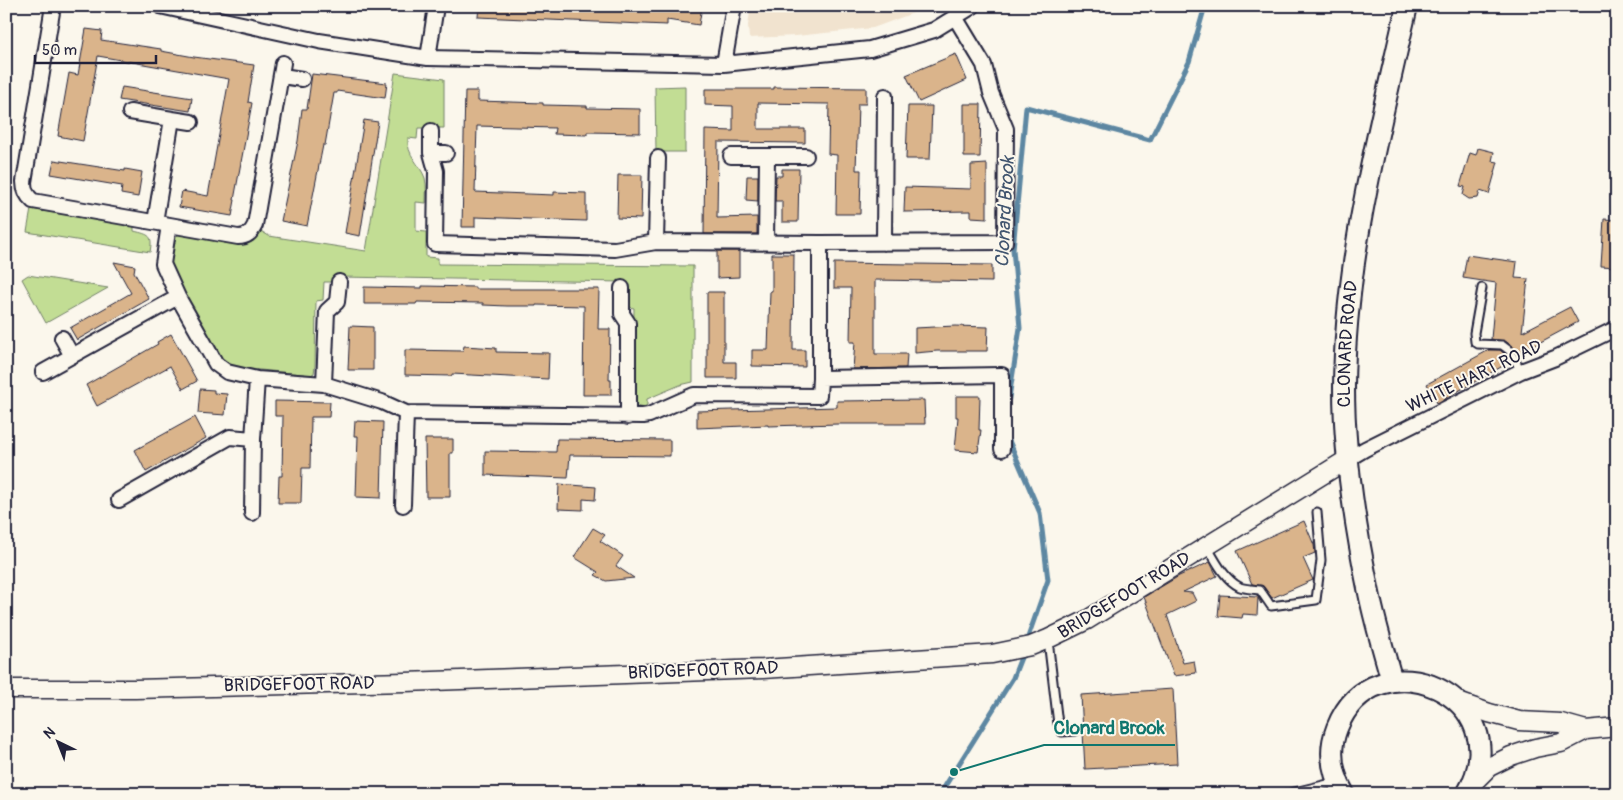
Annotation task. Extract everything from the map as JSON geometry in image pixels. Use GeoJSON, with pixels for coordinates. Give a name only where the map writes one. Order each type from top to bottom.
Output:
{"type":"FeatureCollection","features":[{"type":"Feature","properties":{"kind":"main road","name":"CLONARD ROAD"},"geometry":{"type":"LineString","coordinates":[[1392,681],[1369,594],[1358,530],[1348,459],[1344,386],[1353,272],[1362,215],[1407,6]]}},
{"type":"Feature","properties":{"kind":"main road"},"geometry":{"type":"LineString","coordinates":[[1340,788],[1332,760],[1332,746],[1341,718],[1354,701],[1372,688],[1392,681],[1410,680],[1428,683],[1444,690],[1469,715],[1480,749],[1479,765],[1471,787]]}},
{"type":"Feature","properties":{"kind":"street"},"geometry":{"type":"LineString","coordinates":[[53,6],[24,188],[33,201],[243,237],[255,226],[282,69],[302,79]]}},
{"type":"Feature","properties":{"kind":"street"},"geometry":{"type":"LineString","coordinates":[[160,6],[319,41],[428,58],[724,64],[870,49],[934,30],[972,6]]}},
{"type":"Feature","properties":{"kind":"street"},"geometry":{"type":"LineString","coordinates":[[428,58],[436,6]]}},
{"type":"Feature","properties":{"kind":"street"},"geometry":{"type":"LineString","coordinates":[[724,64],[734,6]]}},
{"type":"Feature","properties":{"kind":"street"},"geometry":{"type":"LineString","coordinates":[[431,130],[431,153],[436,171],[435,244],[615,248],[656,242],[1005,242],[1006,129],[991,93],[984,65],[955,17]]}},
{"type":"Feature","properties":{"kind":"street"},"geometry":{"type":"LineString","coordinates":[[884,243],[885,96]]}},
{"type":"Feature","properties":{"kind":"street"},"geometry":{"type":"LineString","coordinates":[[130,112],[191,122]]}},
{"type":"Feature","properties":{"kind":"street"},"geometry":{"type":"LineString","coordinates":[[155,222],[172,119]]}},
{"type":"Feature","properties":{"kind":"street"},"geometry":{"type":"LineString","coordinates":[[431,153],[446,153]]}},
{"type":"Feature","properties":{"kind":"street"},"geometry":{"type":"LineString","coordinates":[[731,156],[806,156]]}},
{"type":"Feature","properties":{"kind":"street"},"geometry":{"type":"LineString","coordinates":[[766,242],[767,156]]}},
{"type":"Feature","properties":{"kind":"street"},"geometry":{"type":"LineString","coordinates":[[656,242],[658,158]]}},
{"type":"Feature","properties":{"kind":"street"},"geometry":{"type":"LineString","coordinates":[[169,225],[163,264],[178,297],[216,364],[227,372],[257,379],[324,384],[382,402],[406,413],[628,417],[649,415],[694,395],[819,396],[820,243]]}},
{"type":"Feature","properties":{"kind":"street"},"geometry":{"type":"LineString","coordinates":[[324,384],[327,311],[337,302],[339,282]]}},
{"type":"Feature","properties":{"kind":"street"},"geometry":{"type":"LineString","coordinates":[[622,288],[622,314],[628,323],[628,417]]}},
{"type":"Feature","properties":{"kind":"street"},"geometry":{"type":"LineString","coordinates":[[44,372],[178,297]]}},
{"type":"Feature","properties":{"kind":"street","name":"WHITE HART ROAD"},"geometry":{"type":"LineString","coordinates":[[1348,459],[1521,371],[1555,358],[1617,328]]}},
{"type":"Feature","properties":{"kind":"street"},"geometry":{"type":"LineString","coordinates":[[62,338],[72,356]]}},
{"type":"Feature","properties":{"kind":"street"},"geometry":{"type":"LineString","coordinates":[[820,378],[1002,375],[1002,449]]}},
{"type":"Feature","properties":{"kind":"street"},"geometry":{"type":"LineString","coordinates":[[252,513],[253,439],[257,379]]}},
{"type":"Feature","properties":{"kind":"street"},"geometry":{"type":"LineString","coordinates":[[403,506],[406,413]]}},
{"type":"Feature","properties":{"kind":"street"},"geometry":{"type":"LineString","coordinates":[[119,500],[230,437],[253,439]]}},
{"type":"Feature","properties":{"kind":"street","name":"BRIDGEFOOT ROAD"},"geometry":{"type":"LineString","coordinates":[[6,689],[153,688],[405,682],[763,669],[992,654],[1030,646],[1087,620],[1348,459]]}},
{"type":"Feature","properties":{"kind":"street"},"geometry":{"type":"LineString","coordinates":[[1458,702],[1519,721],[1561,723],[1586,730],[1617,727]]}},
{"type":"Feature","properties":{"kind":"street"},"geometry":{"type":"LineString","coordinates":[[1471,787],[1489,767],[1511,756],[1535,748],[1561,744],[1586,730]]}},
{"type":"Feature","properties":{"kind":"lane"},"geometry":{"type":"LineString","coordinates":[[1482,288],[1474,333],[1475,342],[1478,344],[1502,345],[1510,351],[1521,371]]}},
{"type":"Feature","properties":{"kind":"lane"},"geometry":{"type":"LineString","coordinates":[[1207,545],[1226,575],[1241,588],[1260,590],[1271,606],[1316,600],[1321,560],[1317,512]]}},
{"type":"Feature","properties":{"kind":"lane"},"geometry":{"type":"LineString","coordinates":[[1048,639],[1058,724],[1062,732],[1076,731]]}},
{"type":"Feature","properties":{"kind":"lane"},"geometry":{"type":"LineString","coordinates":[[1286,794],[1340,788]]}},
{"type":"Feature","properties":{"kind":"shaded area"},"geometry":{"type":"Polygon","coordinates":[[[751,6],[932,6],[873,28],[796,36],[749,38],[748,25],[751,6]]]}},
{"type":"Feature","properties":{"kind":"green space"},"geometry":{"type":"Polygon","coordinates":[[[395,73],[444,79],[444,128],[418,128],[417,139],[408,138],[409,149],[426,181],[426,203],[416,202],[416,231],[426,232],[426,257],[438,258],[438,264],[693,266],[693,382],[680,385],[647,399],[647,405],[644,407],[636,405],[633,399],[634,308],[628,307],[622,282],[341,277],[333,282],[324,282],[323,300],[316,301],[314,373],[311,375],[230,367],[224,364],[169,268],[173,240],[179,234],[241,244],[250,240],[259,230],[269,236],[366,251],[395,73]]]}},
{"type":"Feature","properties":{"kind":"green space"},"geometry":{"type":"Polygon","coordinates":[[[685,86],[685,152],[656,152],[655,87],[685,86]]]}},
{"type":"Feature","properties":{"kind":"green space"},"geometry":{"type":"Polygon","coordinates":[[[31,209],[134,226],[134,231],[149,237],[151,242],[150,252],[27,232],[31,209]]]}},
{"type":"Feature","properties":{"kind":"green space"},"geometry":{"type":"Polygon","coordinates":[[[28,275],[108,288],[46,323],[22,279],[28,275]]]}},
{"type":"Feature","properties":{"kind":"building"},"geometry":{"type":"Polygon","coordinates":[[[479,6],[702,6],[699,25],[667,20],[667,25],[478,17],[479,6]]]}},
{"type":"Feature","properties":{"kind":"building"},"geometry":{"type":"Polygon","coordinates":[[[86,29],[102,31],[101,40],[161,49],[161,51],[194,57],[254,65],[248,102],[252,103],[232,216],[179,207],[182,191],[208,196],[229,79],[98,56],[83,141],[58,136],[69,73],[78,75],[86,29]]]}},
{"type":"Feature","properties":{"kind":"building"},"geometry":{"type":"Polygon","coordinates":[[[956,54],[967,80],[919,102],[906,75],[956,54]]]}},
{"type":"Feature","properties":{"kind":"building"},"geometry":{"type":"Polygon","coordinates":[[[312,74],[387,83],[385,98],[337,91],[337,93],[334,93],[325,145],[323,145],[307,226],[281,221],[298,141],[302,109],[307,109],[312,74]]]}},
{"type":"Feature","properties":{"kind":"building"},"geometry":{"type":"Polygon","coordinates":[[[122,87],[192,98],[190,111],[119,100],[122,87]]]}},
{"type":"Feature","properties":{"kind":"building"},"geometry":{"type":"Polygon","coordinates":[[[774,87],[866,88],[866,104],[858,104],[856,170],[861,170],[860,214],[836,214],[837,155],[828,154],[829,104],[758,103],[758,129],[805,129],[805,143],[718,142],[717,218],[757,217],[757,234],[704,234],[705,130],[733,131],[733,106],[705,105],[705,89],[774,89],[774,87]]]}},
{"type":"Feature","properties":{"kind":"building"},"geometry":{"type":"Polygon","coordinates":[[[465,91],[478,91],[478,101],[543,103],[543,105],[587,106],[587,108],[640,109],[640,133],[587,132],[587,135],[554,134],[555,128],[477,126],[475,192],[554,195],[554,192],[586,193],[586,221],[475,217],[475,227],[462,227],[465,91]]]}},
{"type":"Feature","properties":{"kind":"building"},"geometry":{"type":"Polygon","coordinates":[[[964,104],[981,104],[980,157],[964,157],[964,104]]]}},
{"type":"Feature","properties":{"kind":"building"},"geometry":{"type":"Polygon","coordinates":[[[908,106],[932,106],[930,159],[906,159],[908,106]]]}},
{"type":"Feature","properties":{"kind":"building"},"geometry":{"type":"Polygon","coordinates":[[[364,120],[378,122],[360,236],[345,233],[364,120]]]}},
{"type":"Feature","properties":{"kind":"building"},"geometry":{"type":"Polygon","coordinates":[[[1478,148],[1494,152],[1492,161],[1498,162],[1489,194],[1480,191],[1478,198],[1469,199],[1463,195],[1465,187],[1460,186],[1470,153],[1476,155],[1478,148]]]}},
{"type":"Feature","properties":{"kind":"building"},"geometry":{"type":"Polygon","coordinates":[[[54,160],[142,172],[138,197],[121,194],[122,186],[51,174],[54,160]]]}},
{"type":"Feature","properties":{"kind":"building"},"geometry":{"type":"Polygon","coordinates":[[[987,164],[987,218],[971,217],[971,211],[904,212],[905,187],[971,189],[971,165],[987,164]]]}},
{"type":"Feature","properties":{"kind":"building"},"geometry":{"type":"Polygon","coordinates":[[[782,169],[799,169],[798,222],[782,222],[782,201],[775,201],[776,176],[782,176],[782,169]]]}},
{"type":"Feature","properties":{"kind":"building"},"geometry":{"type":"Polygon","coordinates":[[[618,175],[642,175],[641,219],[617,218],[618,175]]]}},
{"type":"Feature","properties":{"kind":"building"},"geometry":{"type":"Polygon","coordinates":[[[747,176],[758,176],[758,201],[746,200],[747,176]]]}},
{"type":"Feature","properties":{"kind":"building"},"geometry":{"type":"Polygon","coordinates":[[[1604,219],[1617,220],[1617,267],[1601,266],[1604,219]]]}},
{"type":"Feature","properties":{"kind":"building"},"geometry":{"type":"Polygon","coordinates":[[[717,251],[739,251],[739,277],[717,278],[717,251]]]}},
{"type":"Feature","properties":{"kind":"building"},"geometry":{"type":"Polygon","coordinates":[[[772,254],[794,254],[793,350],[805,350],[805,367],[752,366],[752,350],[768,350],[770,291],[772,291],[772,254]]]}},
{"type":"Feature","properties":{"kind":"building"},"geometry":{"type":"Polygon","coordinates":[[[1467,255],[1517,262],[1515,278],[1528,279],[1522,332],[1570,307],[1578,322],[1518,354],[1505,341],[1491,339],[1496,283],[1463,278],[1467,255]]]}},
{"type":"Feature","properties":{"kind":"building"},"geometry":{"type":"Polygon","coordinates":[[[114,262],[135,266],[134,272],[149,299],[77,340],[70,328],[131,293],[114,262]]]}},
{"type":"Feature","properties":{"kind":"building"},"geometry":{"type":"Polygon","coordinates":[[[834,263],[992,265],[992,282],[875,280],[875,354],[907,354],[906,368],[853,369],[855,342],[850,342],[851,288],[834,288],[834,263]]]}},
{"type":"Feature","properties":{"kind":"building"},"geometry":{"type":"Polygon","coordinates":[[[422,286],[475,287],[475,289],[599,289],[598,329],[610,329],[609,380],[611,380],[611,395],[583,395],[584,306],[507,306],[483,305],[483,303],[417,302],[416,304],[364,304],[364,287],[422,288],[422,286]]]}},
{"type":"Feature","properties":{"kind":"building"},"geometry":{"type":"Polygon","coordinates":[[[707,292],[724,292],[724,362],[736,362],[736,378],[707,378],[707,292]]]}},
{"type":"Feature","properties":{"kind":"building"},"geometry":{"type":"Polygon","coordinates":[[[350,326],[373,327],[373,370],[348,370],[350,326]]]}},
{"type":"Feature","properties":{"kind":"building"},"geometry":{"type":"Polygon","coordinates":[[[988,327],[987,351],[915,353],[915,328],[988,327]]]}},
{"type":"Feature","properties":{"kind":"building"},"geometry":{"type":"Polygon","coordinates":[[[171,334],[197,381],[183,389],[170,366],[97,406],[86,385],[158,344],[157,342],[171,334]]]}},
{"type":"Feature","properties":{"kind":"building"},"geometry":{"type":"Polygon","coordinates":[[[464,346],[496,348],[496,352],[549,353],[548,379],[452,374],[452,376],[405,375],[405,350],[463,351],[464,346]]]}},
{"type":"Feature","properties":{"kind":"building"},"geometry":{"type":"Polygon","coordinates":[[[1489,350],[1500,350],[1510,362],[1437,403],[1427,384],[1489,350]]]}},
{"type":"Feature","properties":{"kind":"building"},"geometry":{"type":"Polygon","coordinates":[[[200,389],[214,390],[214,393],[227,394],[225,415],[198,413],[200,389]]]}},
{"type":"Feature","properties":{"kind":"building"},"geometry":{"type":"Polygon","coordinates":[[[956,396],[980,396],[979,430],[981,430],[978,452],[955,450],[958,417],[956,417],[956,396]]]}},
{"type":"Feature","properties":{"kind":"building"},"geometry":{"type":"Polygon","coordinates":[[[924,400],[925,424],[768,425],[697,428],[697,411],[837,407],[837,401],[924,400]]]}},
{"type":"Feature","properties":{"kind":"building"},"geometry":{"type":"Polygon","coordinates":[[[275,401],[330,402],[329,417],[311,417],[310,468],[302,468],[301,503],[278,503],[279,476],[282,476],[283,416],[275,416],[275,401]]]}},
{"type":"Feature","properties":{"kind":"building"},"geometry":{"type":"Polygon","coordinates":[[[195,417],[206,438],[146,472],[135,450],[195,417]]]}},
{"type":"Feature","properties":{"kind":"building"},"geometry":{"type":"Polygon","coordinates":[[[355,421],[383,422],[381,498],[356,497],[358,436],[354,436],[355,421]]]}},
{"type":"Feature","properties":{"kind":"building"},"geometry":{"type":"Polygon","coordinates":[[[425,439],[453,439],[453,453],[450,453],[450,497],[426,497],[425,439]]]}},
{"type":"Feature","properties":{"kind":"building"},"geometry":{"type":"Polygon","coordinates":[[[557,439],[670,440],[670,456],[570,455],[568,478],[485,475],[485,451],[556,452],[557,439]]]}},
{"type":"Feature","properties":{"kind":"building"},"geometry":{"type":"Polygon","coordinates":[[[559,484],[596,487],[595,500],[583,499],[583,510],[558,509],[559,484]]]}},
{"type":"Feature","properties":{"kind":"building"},"geometry":{"type":"Polygon","coordinates":[[[1304,521],[1314,545],[1315,553],[1303,558],[1313,580],[1272,598],[1263,586],[1252,584],[1237,551],[1304,521]]]}},
{"type":"Feature","properties":{"kind":"building"},"geometry":{"type":"Polygon","coordinates":[[[593,528],[605,535],[600,541],[623,556],[616,566],[634,578],[606,581],[595,575],[598,572],[574,557],[593,528]]]}},
{"type":"Feature","properties":{"kind":"building"},"geometry":{"type":"Polygon","coordinates":[[[1210,562],[1217,576],[1183,592],[1192,593],[1196,601],[1167,615],[1183,663],[1194,661],[1196,673],[1174,676],[1144,597],[1179,576],[1210,562]]]}},
{"type":"Feature","properties":{"kind":"building"},"geometry":{"type":"Polygon","coordinates":[[[1220,595],[1258,597],[1257,595],[1262,603],[1258,598],[1257,615],[1243,614],[1242,618],[1218,616],[1220,595]]]}},
{"type":"Feature","properties":{"kind":"building"},"geometry":{"type":"Polygon","coordinates":[[[1173,689],[1177,764],[1085,769],[1081,695],[1173,689]]]}},
{"type":"Feature","properties":{"kind":"waterway","name":"Clonard Brook"},"geometry":{"type":"LineString","coordinates":[[1008,404],[1020,328],[1013,249],[1026,107],[1150,140],[1189,62],[1205,6]]}},
{"type":"Feature","properties":{"kind":"waterway","name":"Clonard Brook"},"geometry":{"type":"LineString","coordinates":[[1007,436],[1040,513],[1048,580],[1027,640]]}},
{"type":"Feature","properties":{"kind":"waterway","name":"Clonard Brook"},"geometry":{"type":"LineString","coordinates":[[940,794],[1013,678],[1022,655]]}},
{"type":"Feature","properties":{"kind":"place","name":"Clonard Brook"},"geometry":{"type":"Point","coordinates":[954,772]}}]}
